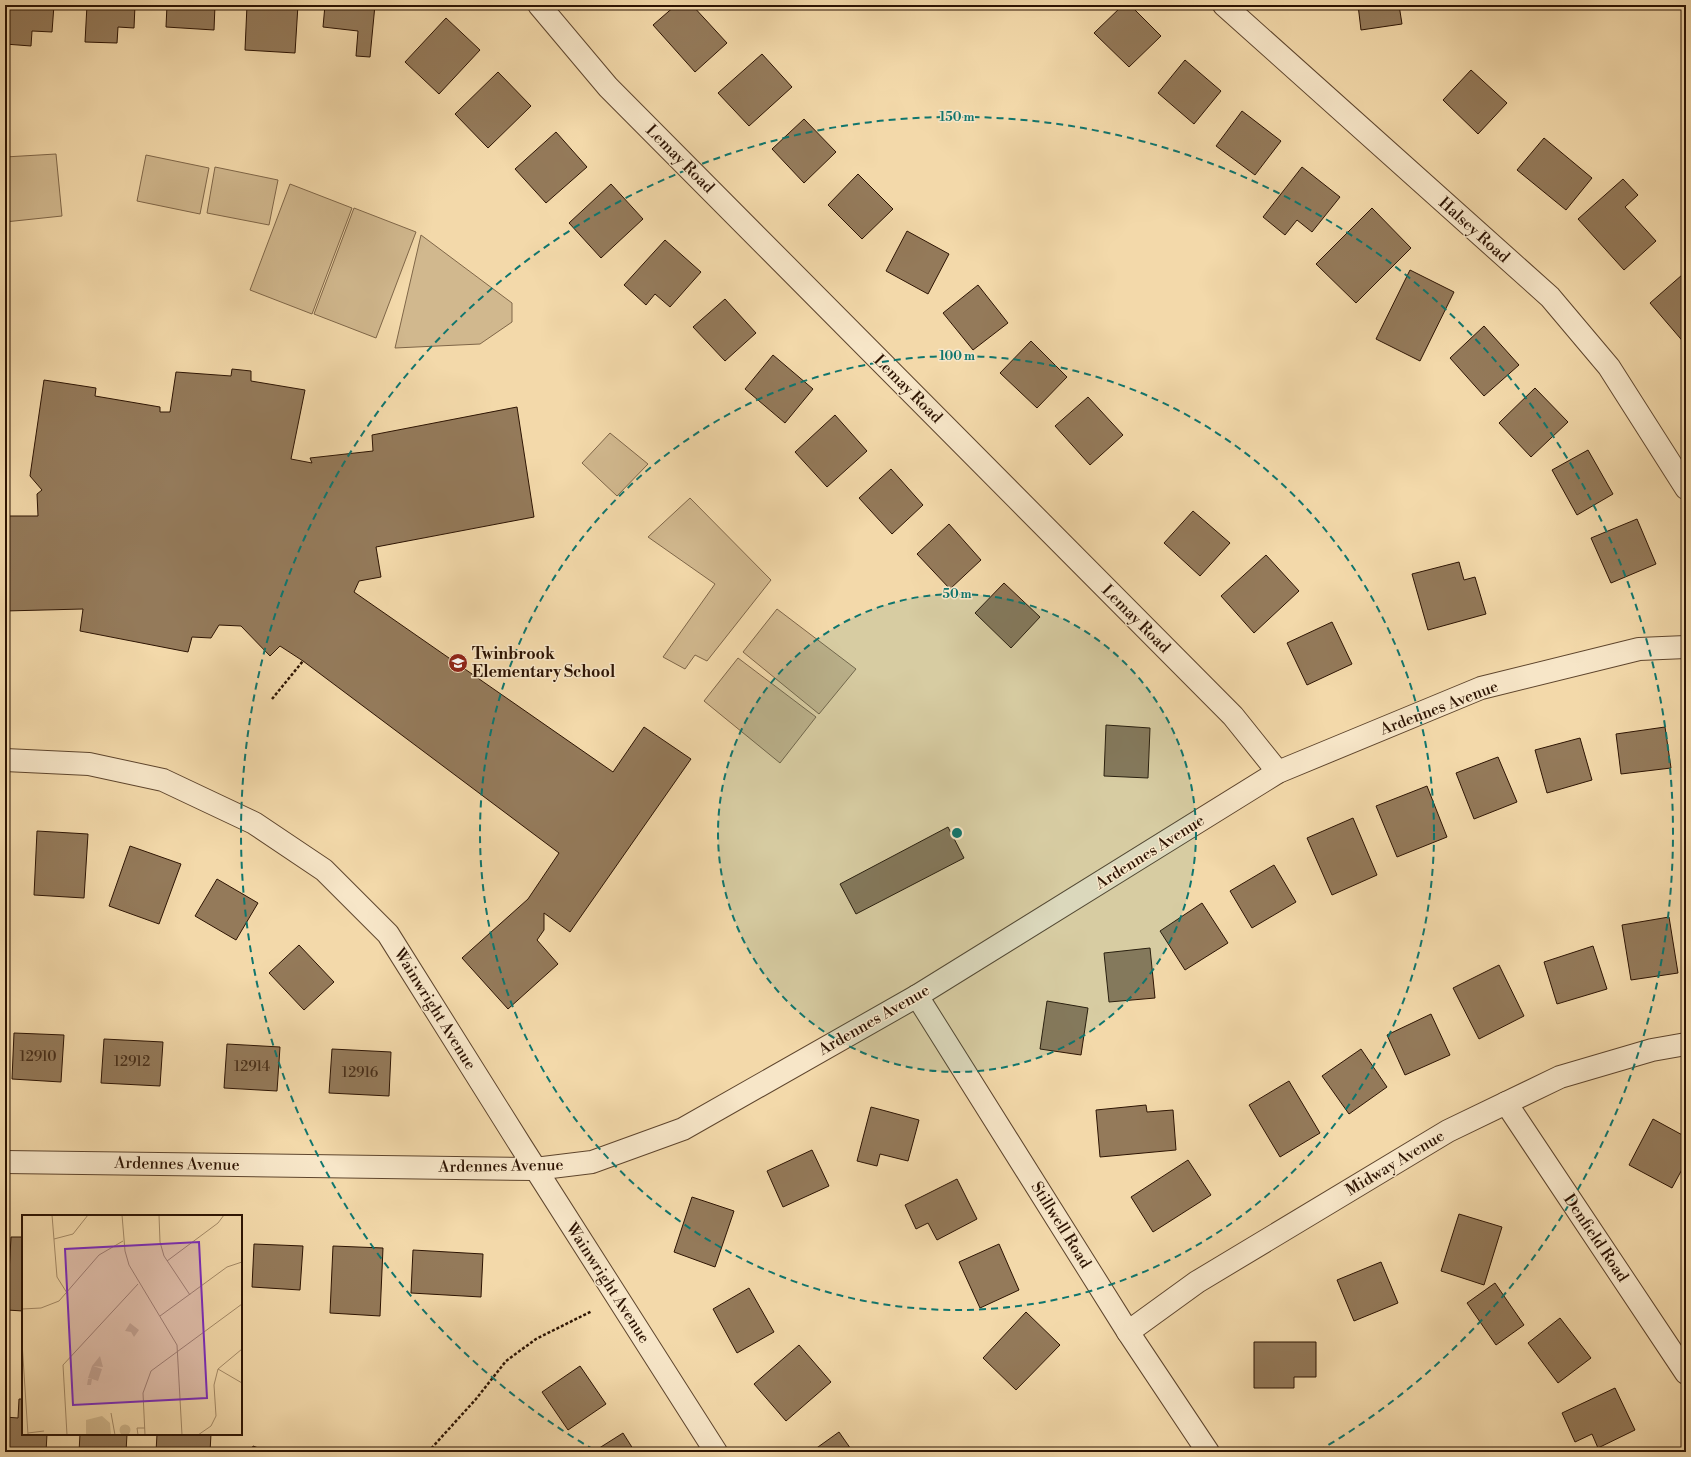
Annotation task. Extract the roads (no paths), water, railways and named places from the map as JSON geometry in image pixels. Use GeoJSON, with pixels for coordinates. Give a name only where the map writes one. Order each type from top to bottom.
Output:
{"type":"FeatureCollection","features":[{"type":"Feature","properties":{"kind":"street","name":"Lemay Road"},"geometry":{"type":"LineString","coordinates":[[539,5],[608,87],[1233,716],[1278,772]]}},
{"type":"Feature","properties":{"kind":"street","name":"Halsey Road"},"geometry":{"type":"LineString","coordinates":[[1224,5],[1550,297],[1610,367],[1686,488]]}},
{"type":"Feature","properties":{"kind":"street","name":"Ardennes Avenue"},"geometry":{"type":"LineString","coordinates":[[5,1162],[535,1169],[592,1162],[683,1129],[917,996],[1278,772],[1481,688],[1639,649],[1686,646]]}},
{"type":"Feature","properties":{"kind":"street","name":"Wainwright Avenue"},"geometry":{"type":"LineString","coordinates":[[5,760],[89,764],[163,780],[254,823],[324,870],[388,934],[535,1169],[716,1452]]}},
{"type":"Feature","properties":{"kind":"street","name":"Stillwell Road"},"geometry":{"type":"LineString","coordinates":[[917,996],[1128,1332],[1208,1452]]}},
{"type":"Feature","properties":{"kind":"street","name":"Midway Avenue"},"geometry":{"type":"LineString","coordinates":[[1128,1332],[1197,1282],[1448,1131],[1560,1077],[1652,1050],[1686,1044]]}},
{"type":"Feature","properties":{"kind":"street","name":"Denfield Road"},"geometry":{"type":"LineString","coordinates":[[1506,1103],[1686,1373]]}},
{"type":"Feature","properties":{"kind":"place","name":"Twinbrook Elementary School"},"geometry":{"type":"Point","coordinates":[458,663]}}]}
